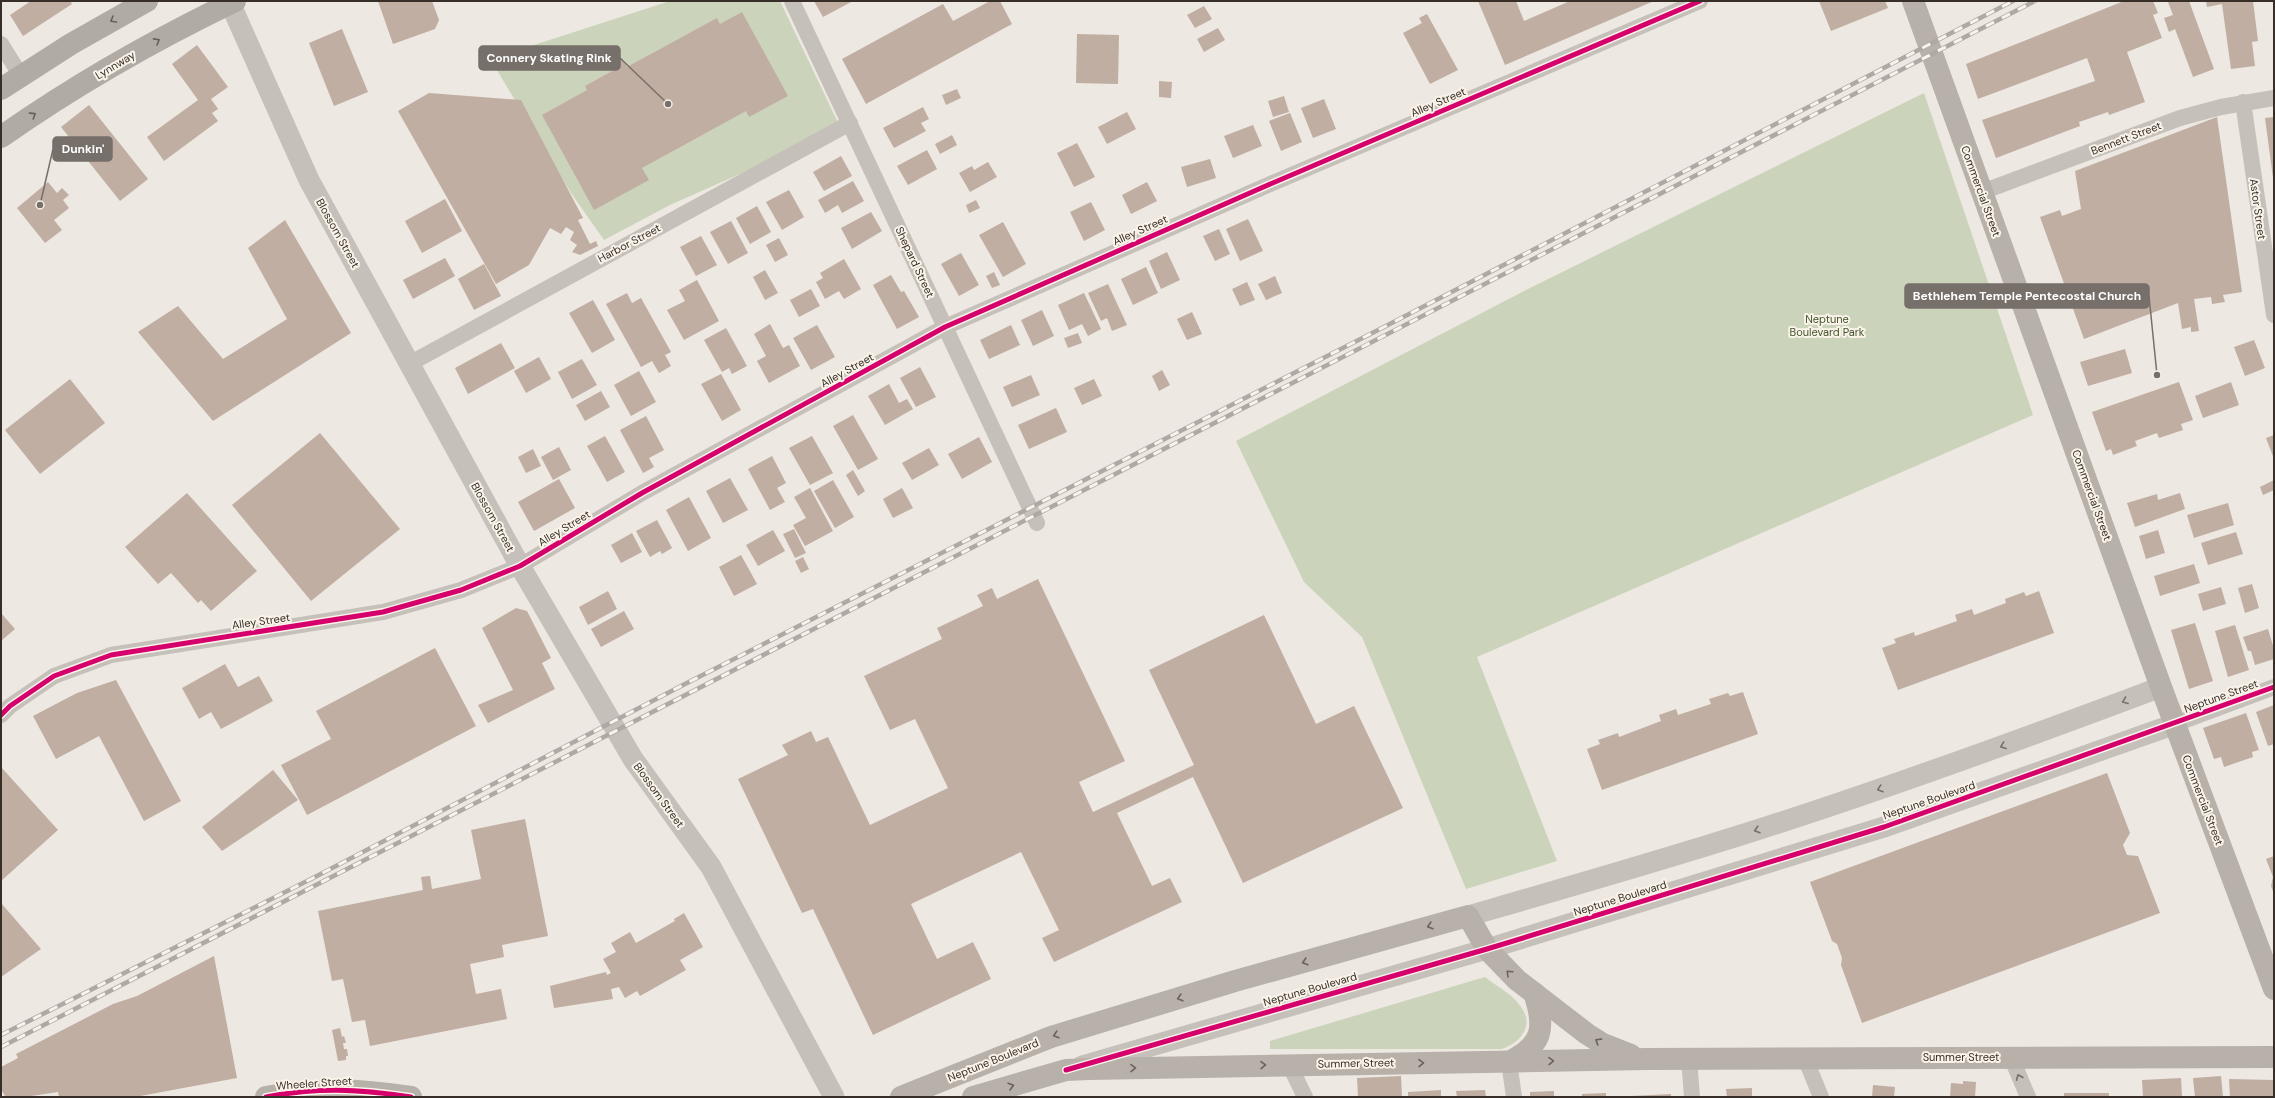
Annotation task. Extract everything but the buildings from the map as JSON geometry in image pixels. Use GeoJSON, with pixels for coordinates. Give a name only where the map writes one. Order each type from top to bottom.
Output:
{"type":"FeatureCollection","features":[{"type":"Feature","properties":{"kind":"highway"},"geometry":{"type":"LineString","coordinates":[[1,89],[147,1]]}},
{"type":"Feature","properties":{"kind":"highway","name":"Lynnway"},"geometry":{"type":"LineString","coordinates":[[1,137],[62,96],[145,47],[231,2]]}},
{"type":"Feature","properties":{"kind":"main road","name":"Commercial Street"},"geometry":{"type":"LineString","coordinates":[[1912,1],[2174,724],[2274,989]]}},
{"type":"Feature","properties":{"kind":"main road","name":"Summer Street"},"geometry":{"type":"LineString","coordinates":[[1468,916],[1487,949],[1504,968],[1534,993],[1603,1044],[1647,1059]]}},
{"type":"Feature","properties":{"kind":"main road","name":"Neptune Boulevard"},"geometry":{"type":"LineString","coordinates":[[901,1097],[1051,1037],[1236,981],[1468,916]]}},
{"type":"Feature","properties":{"kind":"main road"},"geometry":{"type":"LineString","coordinates":[[1509,1062],[1525,1054],[1534,1046],[1538,1036],[1541,1025],[1534,993]]}},
{"type":"Feature","properties":{"kind":"main road","name":"Summer Street"},"geometry":{"type":"LineString","coordinates":[[1066,1070],[1289,1064],[1647,1059],[2274,1057]]}},
{"type":"Feature","properties":{"kind":"main road","name":"Neptune Boulevard"},"geometry":{"type":"LineString","coordinates":[[973,1097],[1066,1070]]}},
{"type":"Feature","properties":{"kind":"main road","name":"Wheeler Street"},"geometry":{"type":"LineString","coordinates":[[266,1097],[316,1090],[360,1089],[411,1097]]}},
{"type":"Feature","properties":{"kind":"street","name":"Shepard Street"},"geometry":{"type":"LineString","coordinates":[[792,1],[1037,523]]}},
{"type":"Feature","properties":{"kind":"street","name":"Alley Street"},"geometry":{"type":"LineString","coordinates":[[1,715],[10,706],[54,676],[111,655],[383,612],[461,590],[520,566],[642,493],[946,327],[1268,185],[1700,1]]}},
{"type":"Feature","properties":{"kind":"street","name":"Blossom Street"},"geometry":{"type":"LineString","coordinates":[[231,2],[302,167],[520,566],[633,759],[711,868],[834,1097]]}},
{"type":"Feature","properties":{"kind":"street"},"geometry":{"type":"LineString","coordinates":[[1,44],[21,76]]}},
{"type":"Feature","properties":{"kind":"street","name":"Bennett Street"},"geometry":{"type":"LineString","coordinates":[[1982,192],[2180,118],[2243,102],[2274,98]]}},
{"type":"Feature","properties":{"kind":"street","name":"Astor Street"},"geometry":{"type":"LineString","coordinates":[[2243,102],[2274,315]]}},
{"type":"Feature","properties":{"kind":"street","name":"Harbor Street"},"geometry":{"type":"LineString","coordinates":[[409,364],[850,123]]}},
{"type":"Feature","properties":{"kind":"street","name":"Neptune Boulevard"},"geometry":{"type":"LineString","coordinates":[[1468,916],[1698,848],[1824,808],[1967,759],[2161,687]]}},
{"type":"Feature","properties":{"kind":"street","name":"Neptune Street"},"geometry":{"type":"LineString","coordinates":[[2174,724],[2274,687]]}},
{"type":"Feature","properties":{"kind":"street","name":"Neptune Boulevard"},"geometry":{"type":"LineString","coordinates":[[1066,1070],[1487,949],[1884,827],[2174,724]]}},
{"type":"Feature","properties":{"kind":"street"},"geometry":{"type":"LineString","coordinates":[[2011,1057],[2028,1097]]}},
{"type":"Feature","properties":{"kind":"street"},"geometry":{"type":"LineString","coordinates":[[1806,1058],[1821,1097]]}},
{"type":"Feature","properties":{"kind":"street"},"geometry":{"type":"LineString","coordinates":[[1689,1059],[1692,1097]]}},
{"type":"Feature","properties":{"kind":"street"},"geometry":{"type":"LineString","coordinates":[[1509,1062],[1514,1097]]}},
{"type":"Feature","properties":{"kind":"street"},"geometry":{"type":"LineString","coordinates":[[1289,1064],[1305,1097]]}},
{"type":"Feature","properties":{"kind":"green space"},"geometry":{"type":"Polygon","coordinates":[[[670,1],[780,1],[841,129],[670,205],[604,240],[571,193],[492,62],[534,45],[670,1]]]}},
{"type":"Feature","properties":{"kind":"green space","name":"Neptune Boulevard Park"},"geometry":{"type":"Polygon","coordinates":[[[1924,93],[2033,415],[1477,657],[1557,861],[1466,889],[1362,637],[1304,582],[1236,441],[1530,288],[1924,93]]]}},
{"type":"Feature","properties":{"kind":"green space"},"geometry":{"type":"Polygon","coordinates":[[[1485,977],[1514,999],[1525,1014],[1526,1027],[1524,1033],[1515,1043],[1502,1049],[1270,1049],[1270,1041],[1485,977]]]}},
{"type":"Feature","properties":{"kind":"railway"},"geometry":{"type":"LineString","coordinates":[[1,1035],[313,878],[685,684],[1384,327],[2013,1]]}},
{"type":"Feature","properties":{"kind":"railway"},"geometry":{"type":"LineString","coordinates":[[1,1047],[2035,1]]}},
{"type":"Feature","properties":{"kind":"cycle path"},"geometry":{"type":"LineString","coordinates":[[1,715],[10,706],[54,676],[111,655],[383,612],[461,590],[520,566],[642,493],[945,327],[1268,185],[1700,1]]}},
{"type":"Feature","properties":{"kind":"cycle path"},"geometry":{"type":"LineString","coordinates":[[1066,1070],[1487,949],[1884,827],[2274,687]]}},
{"type":"Feature","properties":{"kind":"cycle path"},"geometry":{"type":"LineString","coordinates":[[266,1097],[321,1090],[373,1092],[411,1097]]}},
{"type":"Feature","properties":{"kind":"place","name":"Connery Skating Rink"},"geometry":{"type":"Point","coordinates":[668,104]}},
{"type":"Feature","properties":{"kind":"place","name":"Dunkin'"},"geometry":{"type":"Point","coordinates":[40,205]}},
{"type":"Feature","properties":{"kind":"place","name":"Bethlehem Temple Pentecostal Church"},"geometry":{"type":"Point","coordinates":[2157,375]}}]}
